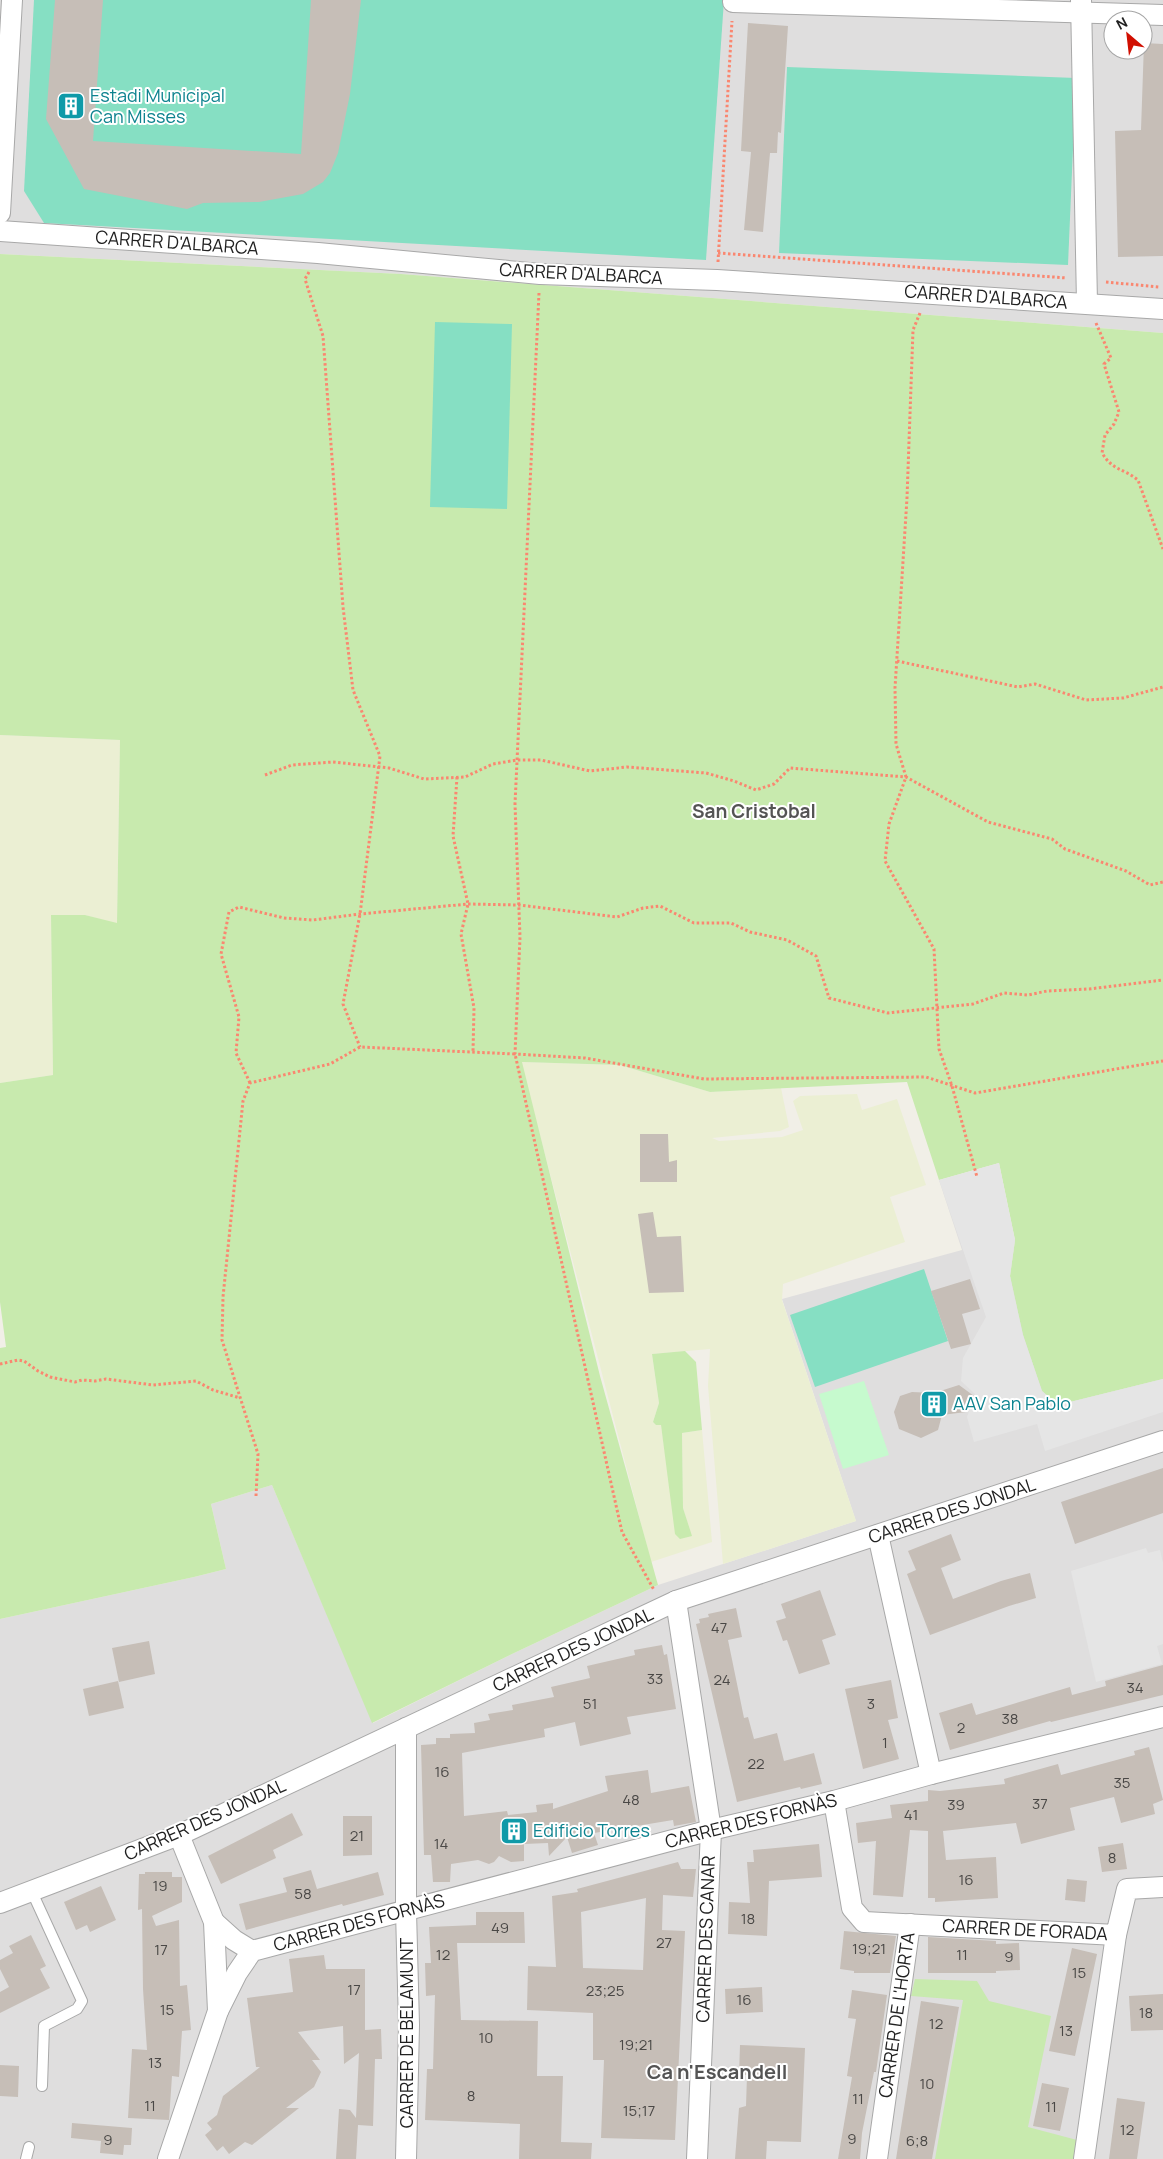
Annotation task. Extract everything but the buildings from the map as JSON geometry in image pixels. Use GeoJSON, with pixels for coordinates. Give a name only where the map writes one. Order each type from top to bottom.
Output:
{"type":"FeatureCollection","features":[{"type":"Feature","properties":{"kind":"street"},"geometry":{"type":"LineString","coordinates":[[0,212],[12,0]]}},
{"type":"Feature","properties":{"kind":"street"},"geometry":{"type":"LineString","coordinates":[[733,2],[1081,7],[1163,16]]}},
{"type":"Feature","properties":{"kind":"street"},"geometry":{"type":"LineString","coordinates":[[1081,7],[1087,303]]}},
{"type":"Feature","properties":{"kind":"street","name":"CARRER D'ALBARCA"},"geometry":{"type":"LineString","coordinates":[[0,231],[318,253],[540,274],[717,280],[1163,309]]}},
{"type":"Feature","properties":{"kind":"street","name":"CARRER DES JONDAL"},"geometry":{"type":"LineString","coordinates":[[0,1903],[179,1835],[670,1604],[1163,1441]]}},
{"type":"Feature","properties":{"kind":"street"},"geometry":{"type":"LineString","coordinates":[[878,1535],[931,1774]]}},
{"type":"Feature","properties":{"kind":"street","name":"CARRER DES CANAR"},"geometry":{"type":"LineString","coordinates":[[670,1604],[711,1830],[697,2159]]}},
{"type":"Feature","properties":{"kind":"street","name":"CARRER DES FORNÀS"},"geometry":{"type":"LineString","coordinates":[[218,2011],[237,1972],[252,1951],[711,1830],[834,1801],[931,1774],[1163,1717]]}},
{"type":"Feature","properties":{"kind":"street","name":"CARRER DE BELAMUNT"},"geometry":{"type":"LineString","coordinates":[[406,1728],[406,1911],[409,2025],[406,2159]]}},
{"type":"Feature","properties":{"kind":"street","name":"CARRER DE L'HORTA"},"geometry":{"type":"LineString","coordinates":[[834,1801],[852,1908],[864,1922],[910,1924],[877,2159]]}},
{"type":"Feature","properties":{"kind":"street"},"geometry":{"type":"LineString","coordinates":[[168,2159],[218,2011],[214,1922],[179,1835]]}},
{"type":"Feature","properties":{"kind":"street","name":"CARRER DE FORADA"},"geometry":{"type":"LineString","coordinates":[[910,1924],[1116,1935],[1127,1889],[1163,1887]]}},
{"type":"Feature","properties":{"kind":"street","name":"CARRER DES FORNÀS"},"geometry":{"type":"LineString","coordinates":[[214,1922],[234,1940],[252,1951]]}},
{"type":"Feature","properties":{"kind":"street"},"geometry":{"type":"LineString","coordinates":[[1084,2159],[1116,1935]]}},
{"type":"Feature","properties":{"kind":"lane"},"geometry":{"type":"LineString","coordinates":[[32,1892],[80,1992],[82,2001],[77,2009],[44,2026],[42,2086]]}},
{"type":"Feature","properties":{"kind":"lane"},"geometry":{"type":"LineString","coordinates":[[26,2159],[30,2147]]}},
{"type":"Feature","properties":{"kind":"path"},"geometry":{"type":"LineString","coordinates":[[717,280],[733,2]]}},
{"type":"Feature","properties":{"kind":"path"},"geometry":{"type":"LineString","coordinates":[[318,253],[305,279],[323,336],[343,607],[353,690],[380,756],[360,914],[343,1004],[360,1048]]}},
{"type":"Feature","properties":{"kind":"path"},"geometry":{"type":"LineString","coordinates":[[718,253],[1163,287]]}},
{"type":"Feature","properties":{"kind":"path"},"geometry":{"type":"LineString","coordinates":[[929,268],[928,293],[913,330],[907,498],[895,688],[896,744],[906,777],[889,824],[885,861],[934,948],[939,1049],[952,1086],[977,1177]]}},
{"type":"Feature","properties":{"kind":"path"},"geometry":{"type":"LineString","coordinates":[[540,274],[515,804],[520,936],[515,1054],[622,1532],[670,1604]]}},
{"type":"Feature","properties":{"kind":"path"},"geometry":{"type":"LineString","coordinates":[[1087,303],[1111,358],[1104,364],[1119,412],[1114,424],[1105,435],[1102,453],[1107,462],[1116,469],[1129,473],[1138,480],[1163,550]]}},
{"type":"Feature","properties":{"kind":"path"},"geometry":{"type":"LineString","coordinates":[[897,661],[1018,688],[1035,684],[1086,700],[1123,698],[1163,687]]}},
{"type":"Feature","properties":{"kind":"path"},"geometry":{"type":"LineString","coordinates":[[265,775],[292,765],[333,762],[389,768],[424,779],[457,778],[465,777],[493,764],[518,760],[541,760],[590,771],[627,767],[706,773],[756,790],[774,784],[790,768],[906,777],[988,822],[1052,839],[1065,849],[1126,871],[1150,885],[1163,882]]}},
{"type":"Feature","properties":{"kind":"path"},"geometry":{"type":"LineString","coordinates":[[457,778],[453,836],[468,904],[461,934],[474,1008],[473,1052]]}},
{"type":"Feature","properties":{"kind":"path"},"geometry":{"type":"LineString","coordinates":[[250,1083],[236,1053],[239,1017],[221,954],[229,912],[239,907],[284,918],[313,920],[468,904],[519,905],[617,917],[643,908],[660,906],[694,922],[731,923],[750,932],[787,940],[816,956],[829,998],[888,1013],[973,1004],[1004,993],[1028,996],[1047,991],[1089,989],[1163,980]]}},
{"type":"Feature","properties":{"kind":"path"},"geometry":{"type":"LineString","coordinates":[[250,1083],[330,1064],[360,1048],[585,1058],[704,1079],[926,1077],[975,1093],[1163,1061]]}},
{"type":"Feature","properties":{"kind":"path"},"geometry":{"type":"LineString","coordinates":[[250,1083],[242,1100],[223,1297],[222,1340],[258,1454],[256,1496]]}},
{"type":"Feature","properties":{"kind":"path"},"geometry":{"type":"LineString","coordinates":[[0,1364],[18,1360],[24,1361],[50,1377],[75,1382],[106,1379],[153,1385],[196,1381],[213,1390],[240,1399]]}},
{"type":"Feature","properties":{"kind":"shaded area"},"geometry":{"type":"Polygon","coordinates":[[[0,0],[1163,0],[1163,333],[401,274],[0,254],[0,0]]]}},
{"type":"Feature","properties":{"kind":"shaded area"},"geometry":{"type":"Polygon","coordinates":[[[999,1163],[1015,1240],[1010,1276],[1023,1335],[1042,1391],[1058,1405],[1163,1379],[1163,1412],[1045,1451],[1037,1424],[974,1442],[967,1417],[975,1394],[961,1381],[963,1358],[986,1317],[939,1180],[999,1163]]]}},
{"type":"Feature","properties":{"kind":"shaded area"},"geometry":{"type":"Polygon","coordinates":[[[939,1180],[1015,1240],[1010,1276],[1058,1405],[1163,1379],[1163,2159],[0,2159],[0,1619],[226,1569],[211,1504],[272,1485],[373,1723],[512,1654],[658,1585],[856,1521],[782,1299],[962,1250],[939,1180]]]}},
{"type":"Feature","properties":{"kind":"shaded area"},"geometry":{"type":"Polygon","coordinates":[[[1146,1548],[1148,1553],[1160,1550],[1163,1563],[1163,1644],[1157,1646],[1162,1664],[1096,1682],[1071,1571],[1146,1548]]]}},
{"type":"Feature","properties":{"kind":"green space"},"geometry":{"type":"Polygon","coordinates":[[[34,0],[724,0],[706,260],[44,223],[24,191],[34,0]]]}},
{"type":"Feature","properties":{"kind":"green space"},"geometry":{"type":"Polygon","coordinates":[[[787,67],[1076,78],[1068,265],[779,253],[787,67]]]}},
{"type":"Feature","properties":{"kind":"green space"},"geometry":{"type":"Polygon","coordinates":[[[0,254],[401,274],[1163,333],[1163,1379],[1058,1405],[1042,1391],[1023,1335],[1010,1276],[1015,1240],[999,1163],[939,1180],[907,1082],[710,1092],[620,1065],[522,1062],[600,1376],[658,1585],[372,1723],[272,1485],[211,1504],[226,1569],[0,1619],[0,1348],[6,1347],[0,1302],[0,1083],[53,1075],[51,915],[85,915],[117,923],[120,740],[0,735],[0,254]]]}},
{"type":"Feature","properties":{"kind":"green space"},"geometry":{"type":"Polygon","coordinates":[[[435,322],[512,324],[507,509],[430,507],[435,322]]]}},
{"type":"Feature","properties":{"kind":"green space"},"geometry":{"type":"Polygon","coordinates":[[[0,735],[120,740],[117,924],[85,915],[51,915],[53,1075],[0,1083],[0,735]]]}},
{"type":"Feature","properties":{"kind":"green space"},"geometry":{"type":"Polygon","coordinates":[[[521,1062],[620,1065],[710,1092],[781,1088],[789,1127],[780,1131],[712,1138],[719,1141],[782,1137],[803,1130],[793,1101],[800,1096],[857,1094],[862,1110],[897,1099],[926,1185],[890,1197],[905,1242],[783,1284],[782,1300],[856,1521],[723,1564],[708,1386],[710,1349],[652,1354],[659,1403],[653,1422],[656,1425],[661,1425],[668,1473],[691,1536],[683,1508],[682,1433],[702,1430],[712,1542],[651,1562],[521,1062]]]}},
{"type":"Feature","properties":{"kind":"green space"},"geometry":{"type":"Polygon","coordinates":[[[924,1269],[948,1341],[815,1387],[790,1315],[924,1269]]]}},
{"type":"Feature","properties":{"kind":"green space"},"geometry":{"type":"Polygon","coordinates":[[[685,1351],[696,1362],[702,1430],[682,1433],[683,1508],[692,1536],[680,1539],[675,1534],[661,1425],[656,1425],[653,1422],[659,1403],[652,1354],[685,1351]]]}},
{"type":"Feature","properties":{"kind":"green space"},"geometry":{"type":"Polygon","coordinates":[[[864,1381],[889,1455],[843,1469],[819,1394],[864,1381]]]}},
{"type":"Feature","properties":{"kind":"green space"},"geometry":{"type":"Polygon","coordinates":[[[915,1979],[977,1981],[989,2001],[1051,2016],[1028,2127],[1077,2140],[1074,2159],[935,2159],[963,2000],[911,1996],[915,1979]]]}},
{"type":"Feature","properties":{"kind":"place","name":"Estadi Municipal Can Misses"},"geometry":{"type":"Point","coordinates":[71,106]}},
{"type":"Feature","properties":{"kind":"place","name":"AAV San Pablo"},"geometry":{"type":"Point","coordinates":[934,1404]}},
{"type":"Feature","properties":{"kind":"place","name":"Edificio Torres"},"geometry":{"type":"Point","coordinates":[514,1831]}},
{"type":"Feature","properties":{"kind":"district","name":"San Cristobal"},"geometry":{"type":"Point","coordinates":[754,811]}},
{"type":"Feature","properties":{"kind":"district","name":"Ca n'Escandell"},"geometry":{"type":"Point","coordinates":[717,2072]}}]}
